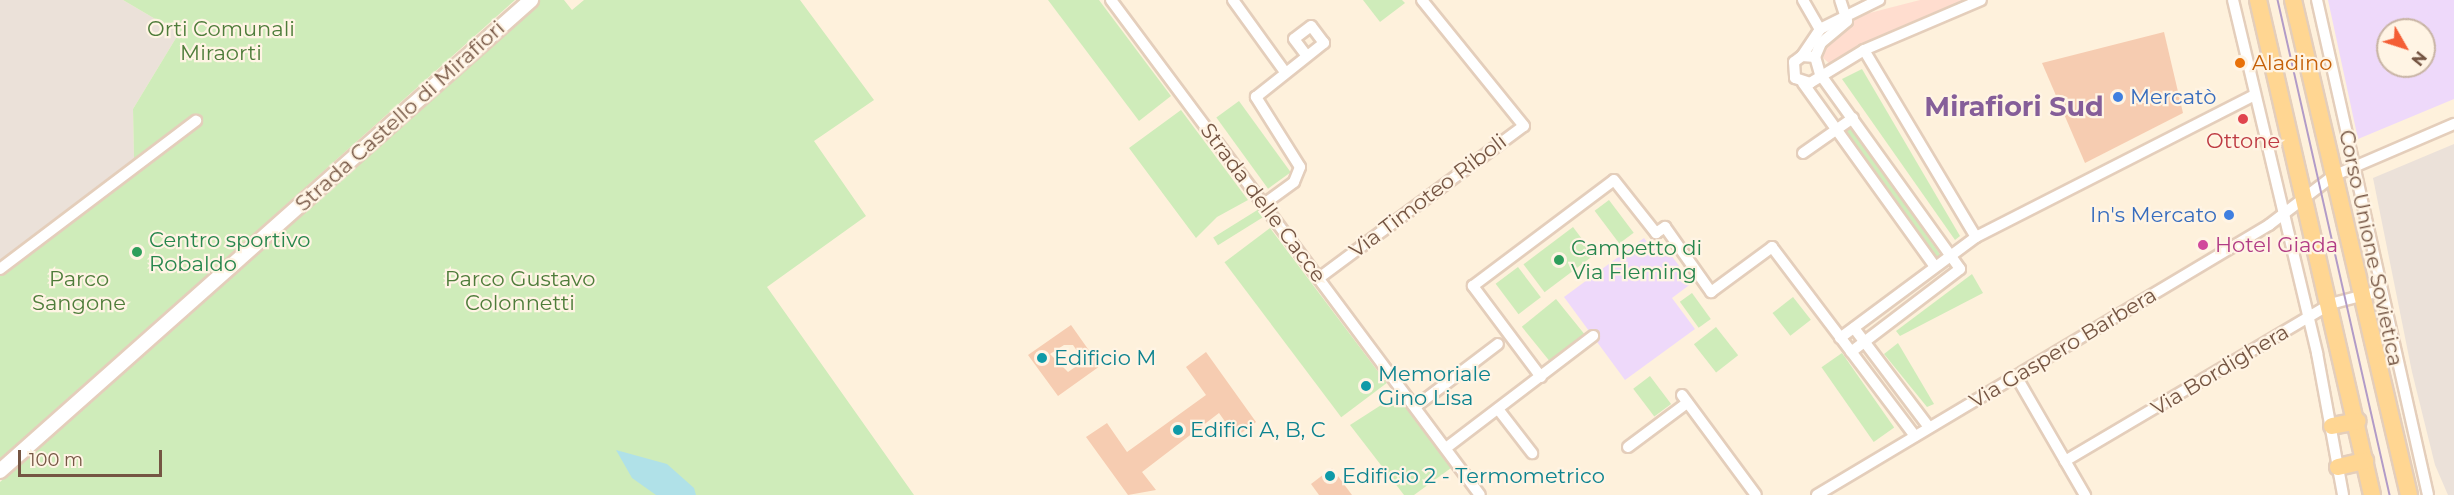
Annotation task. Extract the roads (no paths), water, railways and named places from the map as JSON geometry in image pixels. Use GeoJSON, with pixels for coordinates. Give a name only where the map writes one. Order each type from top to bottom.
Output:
{"type":"FeatureCollection","features":[{"type":"Feature","properties":{"kind":"main road"},"geometry":{"type":"LineString","coordinates":[[2258,0],[2358,421],[2372,495]]}},
{"type":"Feature","properties":{"kind":"main road","name":"Corso Unione Sovietica"},"geometry":{"type":"LineString","coordinates":[[2293,0],[2359,296],[2409,495]]}},
{"type":"Feature","properties":{"kind":"main road"},"geometry":{"type":"LineString","coordinates":[[2332,426],[2358,421]]}},
{"type":"Feature","properties":{"kind":"main road"},"geometry":{"type":"LineString","coordinates":[[2338,467],[2365,461]]}},
{"type":"Feature","properties":{"kind":"street","name":"Strada Castello di Mirafiori"},"geometry":{"type":"LineString","coordinates":[[0,471],[531,0]]}},
{"type":"Feature","properties":{"kind":"street","name":"Strada delle Cacce"},"geometry":{"type":"LineString","coordinates":[[1111,0],[1480,495]]}},
{"type":"Feature","properties":{"kind":"street"},"geometry":{"type":"LineString","coordinates":[[1233,0],[1285,72]]}},
{"type":"Feature","properties":{"kind":"street","name":"Via Timoteo Riboli"},"geometry":{"type":"LineString","coordinates":[[1319,278],[1524,126],[1422,0]]}},
{"type":"Feature","properties":{"kind":"street"},"geometry":{"type":"LineString","coordinates":[[1803,0],[1820,29]]}},
{"type":"Feature","properties":{"kind":"street"},"geometry":{"type":"LineString","coordinates":[[1840,0],[1848,13],[1845,26],[1821,43],[1815,57],[1820,74],[1960,269],[1851,352]]}},
{"type":"Feature","properties":{"kind":"street"},"geometry":{"type":"LineString","coordinates":[[1803,83],[1864,50],[1981,0]]}},
{"type":"Feature","properties":{"kind":"street"},"geometry":{"type":"LineString","coordinates":[[2233,0],[2253,96],[2308,317],[2332,426],[2343,495]]}},
{"type":"Feature","properties":{"kind":"street","name":"Corso Unione Sovietica"},"geometry":{"type":"LineString","coordinates":[[2317,0],[2380,291],[2428,495]]}},
{"type":"Feature","properties":{"kind":"street"},"geometry":{"type":"LineString","coordinates":[[1872,1],[1820,29],[1792,69],[1935,267]]}},
{"type":"Feature","properties":{"kind":"street"},"geometry":{"type":"LineString","coordinates":[[1864,50],[1976,237]]}},
{"type":"Feature","properties":{"kind":"street"},"geometry":{"type":"LineString","coordinates":[[1264,204],[1300,172],[1295,156],[1256,100],[1285,72],[1307,56]]}},
{"type":"Feature","properties":{"kind":"street"},"geometry":{"type":"LineString","coordinates":[[1802,56],[1815,57]]}},
{"type":"Feature","properties":{"kind":"street"},"geometry":{"type":"LineString","coordinates":[[1840,338],[1976,237],[2253,96]]}},
{"type":"Feature","properties":{"kind":"street"},"geometry":{"type":"LineString","coordinates":[[1803,153],[1852,118]]}},
{"type":"Feature","properties":{"kind":"street"},"geometry":{"type":"LineString","coordinates":[[0,269],[195,121]]}},
{"type":"Feature","properties":{"kind":"street","name":"Via Gaspero Barbera"},"geometry":{"type":"LineString","coordinates":[[1817,495],[2283,216],[2305,195],[2333,176],[2454,124]]}},
{"type":"Feature","properties":{"kind":"street"},"geometry":{"type":"LineString","coordinates":[[1541,376],[1473,286],[1614,180],[1656,233],[1665,227],[1711,292],[1772,247],[1915,436]]}},
{"type":"Feature","properties":{"kind":"street","name":"Via Bordighera"},"geometry":{"type":"LineString","coordinates":[[2065,461],[2330,304],[2380,291]]}},
{"type":"Feature","properties":{"kind":"street"},"geometry":{"type":"LineString","coordinates":[[1854,328],[1929,427]]}},
{"type":"Feature","properties":{"kind":"street"},"geometry":{"type":"LineString","coordinates":[[1446,448],[1593,336]]}},
{"type":"Feature","properties":{"kind":"street"},"geometry":{"type":"LineString","coordinates":[[1414,407],[1498,344]]}},
{"type":"Feature","properties":{"kind":"street"},"geometry":{"type":"LineString","coordinates":[[2016,376],[2085,495]]}},
{"type":"Feature","properties":{"kind":"street"},"geometry":{"type":"LineString","coordinates":[[1628,447],[1684,399],[1756,495]]}},
{"type":"Feature","properties":{"kind":"street"},"geometry":{"type":"LineString","coordinates":[[1497,409],[1532,453]]}},
{"type":"Feature","properties":{"kind":"water"},"geometry":{"type":"Polygon","coordinates":[[[616,450],[667,464],[694,488],[696,495],[656,495],[632,478],[616,450]]]}},
{"type":"Feature","properties":{"kind":"tram line"},"geometry":{"type":"LineString","coordinates":[[2278,0],[2390,495]]}},
{"type":"Feature","properties":{"kind":"place","name":"Aladino"},"geometry":{"type":"Point","coordinates":[2240,63]}},
{"type":"Feature","properties":{"kind":"place","name":"Mercatò"},"geometry":{"type":"Point","coordinates":[2118,97]}},
{"type":"Feature","properties":{"kind":"place","name":"Ottone"},"geometry":{"type":"Point","coordinates":[2243,119]}},
{"type":"Feature","properties":{"kind":"place","name":"In's Mercato"},"geometry":{"type":"Point","coordinates":[2229,215]}},
{"type":"Feature","properties":{"kind":"place","name":"Hotel Giada"},"geometry":{"type":"Point","coordinates":[2203,245]}},
{"type":"Feature","properties":{"kind":"place","name":"Centro sportivo Robaldo"},"geometry":{"type":"Point","coordinates":[137,252]}},
{"type":"Feature","properties":{"kind":"place","name":"Campetto di Via Fleming"},"geometry":{"type":"Point","coordinates":[1559,260]}},
{"type":"Feature","properties":{"kind":"place","name":"Edificio M"},"geometry":{"type":"Point","coordinates":[1042,358]}},
{"type":"Feature","properties":{"kind":"place","name":"Memoriale Gino Lisa"},"geometry":{"type":"Point","coordinates":[1366,386]}},
{"type":"Feature","properties":{"kind":"place","name":"Edifici A, B, C"},"geometry":{"type":"Point","coordinates":[1178,430]}},
{"type":"Feature","properties":{"kind":"place","name":"Edificio 2 - Termometrico"},"geometry":{"type":"Point","coordinates":[1330,476]}},
{"type":"Feature","properties":{"kind":"district","name":"Mirafiori Sud"},"geometry":{"type":"Point","coordinates":[2014,107]}},
{"type":"Feature","properties":{"kind":"park label","name":"Orti Comunali Miraorti"},"geometry":{"type":"Point","coordinates":[221,41]}},
{"type":"Feature","properties":{"kind":"park label","name":"Parco Sangone"},"geometry":{"type":"Point","coordinates":[79,291]}},
{"type":"Feature","properties":{"kind":"park label","name":"Parco Gustavo Colonnetti"},"geometry":{"type":"Point","coordinates":[520,291]}}]}
